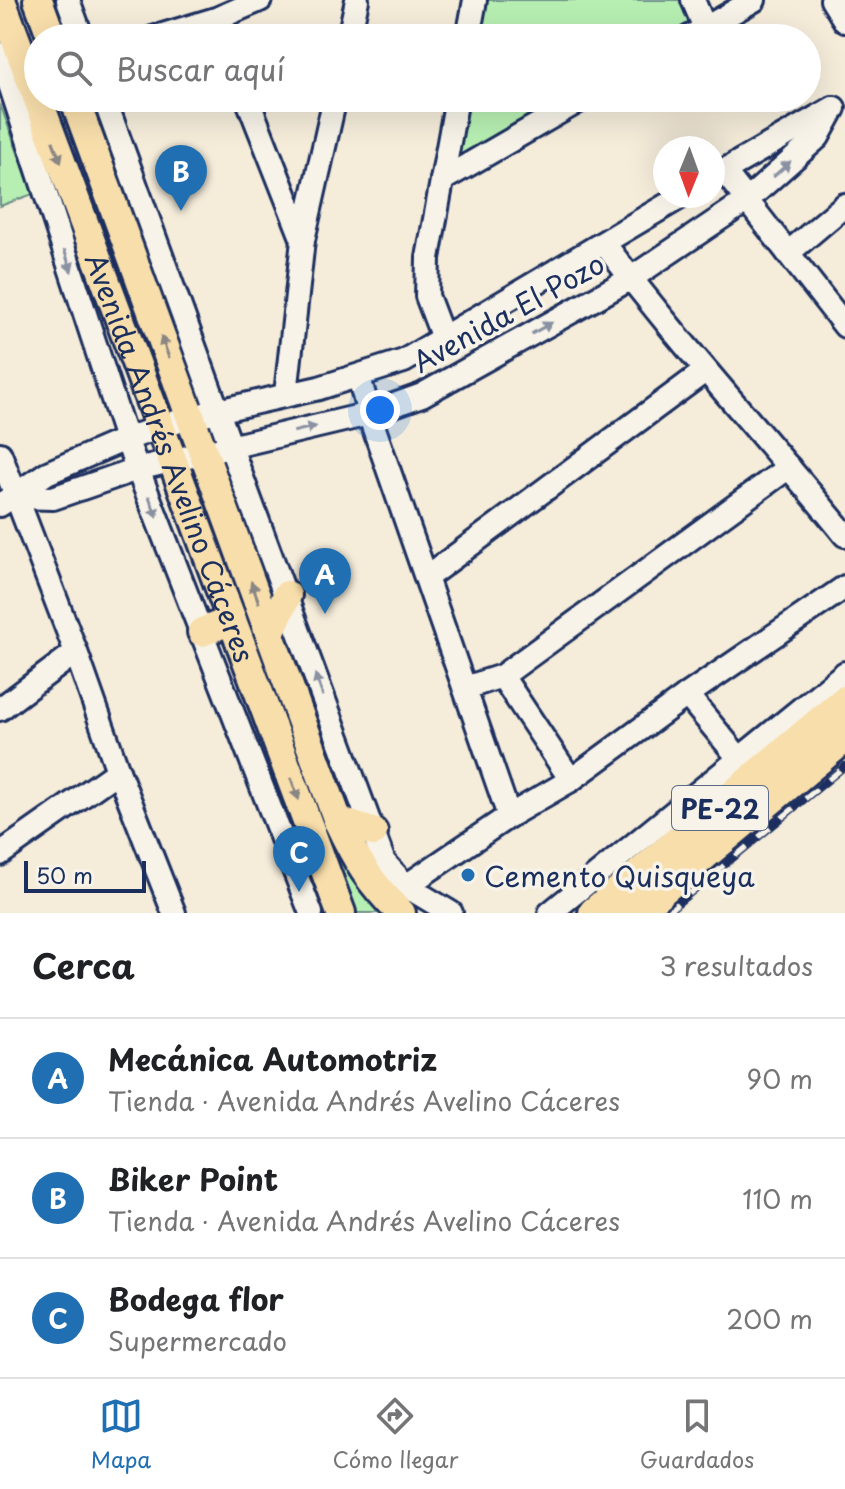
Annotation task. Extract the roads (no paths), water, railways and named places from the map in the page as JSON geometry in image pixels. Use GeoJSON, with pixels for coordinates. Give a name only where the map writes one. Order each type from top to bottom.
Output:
{"type":"FeatureCollection","features":[{"type":"Feature","properties":{"kind":"highway","name":"PE-22"},"geometry":{"type":"LineString","coordinates":[[633,913],[697,843],[747,768],[845,702]]}},
{"type":"Feature","properties":{"kind":"highway","name":"PE-22"},"geometry":{"type":"LineString","coordinates":[[595,913],[845,736]]}},
{"type":"Feature","properties":{"kind":"main road","name":"Avenida Andrés Avelino Cáceres"},"geometry":{"type":"LineString","coordinates":[[1,0],[24,61]]}},
{"type":"Feature","properties":{"kind":"main road"},"geometry":{"type":"LineString","coordinates":[[38,0],[47,24]]}},
{"type":"Feature","properties":{"kind":"main road","name":"Avenida Andrés Avelino Cáceres"},"geometry":{"type":"LineString","coordinates":[[43,112],[341,913]]}},
{"type":"Feature","properties":{"kind":"main road","name":"Avenida Andrés Avelino Cáceres"},"geometry":{"type":"LineString","coordinates":[[79,112],[127,244],[216,449],[270,633],[338,821],[358,864],[383,896],[403,900]]}},
{"type":"Feature","properties":{"kind":"main road"},"geometry":{"type":"LineString","coordinates":[[96,254],[104,243],[116,239],[127,244]]}},
{"type":"Feature","properties":{"kind":"main road"},"geometry":{"type":"LineString","coordinates":[[270,633],[287,595]]}},
{"type":"Feature","properties":{"kind":"main road"},"geometry":{"type":"LineString","coordinates":[[202,632],[232,620]]}},
{"type":"Feature","properties":{"kind":"main road"},"geometry":{"type":"LineString","coordinates":[[274,732],[286,732],[296,727],[300,718]]}},
{"type":"Feature","properties":{"kind":"main road"},"geometry":{"type":"LineString","coordinates":[[338,821],[373,832]]}},
{"type":"Feature","properties":{"kind":"street"},"geometry":{"type":"LineString","coordinates":[[68,0],[77,24]]}},
{"type":"Feature","properties":{"kind":"street"},"geometry":{"type":"LineString","coordinates":[[226,24],[260,0]]}},
{"type":"Feature","properties":{"kind":"street"},"geometry":{"type":"LineString","coordinates":[[352,24],[357,0]]}},
{"type":"Feature","properties":{"kind":"street"},"geometry":{"type":"LineString","coordinates":[[471,24],[475,0]]}},
{"type":"Feature","properties":{"kind":"street"},"geometry":{"type":"LineString","coordinates":[[693,0],[695,24]]}},
{"type":"Feature","properties":{"kind":"street"},"geometry":{"type":"LineString","coordinates":[[712,24],[754,0]]}},
{"type":"Feature","properties":{"kind":"street"},"geometry":{"type":"LineString","coordinates":[[832,0],[845,21]]}},
{"type":"Feature","properties":{"kind":"street"},"geometry":{"type":"LineString","coordinates":[[0,54],[126,439],[311,913]]}},
{"type":"Feature","properties":{"kind":"street","name":"Avenida El Pozo"},"geometry":{"type":"LineString","coordinates":[[8,501],[53,498],[137,469],[369,414],[422,395],[630,279],[746,201],[818,137],[839,104]]}},
{"type":"Feature","properties":{"kind":"street","name":"Avenida El Pozo"},"geometry":{"type":"LineString","coordinates":[[725,170],[839,104]]}},
{"type":"Feature","properties":{"kind":"street"},"geometry":{"type":"LineString","coordinates":[[108,112],[203,414]]}},
{"type":"Feature","properties":{"kind":"street"},"geometry":{"type":"LineString","coordinates":[[253,112],[303,240]]}},
{"type":"Feature","properties":{"kind":"street"},"geometry":{"type":"LineString","coordinates":[[286,394],[303,240],[332,112]]}},
{"type":"Feature","properties":{"kind":"street"},"geometry":{"type":"LineString","coordinates":[[443,338],[427,296],[428,258],[454,112]]}},
{"type":"Feature","properties":{"kind":"street"},"geometry":{"type":"LineString","coordinates":[[442,180],[560,112]]}},
{"type":"Feature","properties":{"kind":"street"},"geometry":{"type":"LineString","coordinates":[[725,181],[746,201],[845,326]]}},
{"type":"Feature","properties":{"kind":"street"},"geometry":{"type":"LineString","coordinates":[[788,253],[845,205]]}},
{"type":"Feature","properties":{"kind":"street","name":"Avenida El Pozo"},"geometry":{"type":"LineString","coordinates":[[8,501],[47,473],[126,439],[203,414],[359,377],[404,361],[662,208]]}},
{"type":"Feature","properties":{"kind":"street"},"geometry":{"type":"LineString","coordinates":[[604,243],[705,371],[845,535]]}},
{"type":"Feature","properties":{"kind":"street"},"geometry":{"type":"LineString","coordinates":[[427,577],[705,371]]}},
{"type":"Feature","properties":{"kind":"street"},"geometry":{"type":"LineString","coordinates":[[359,377],[369,414],[509,816]]}},
{"type":"Feature","properties":{"kind":"street"},"geometry":{"type":"LineString","coordinates":[[216,449],[287,595],[384,862],[403,900],[451,913]]}},
{"type":"Feature","properties":{"kind":"street"},"geometry":{"type":"LineString","coordinates":[[0,454],[8,501],[76,652],[165,909]]}},
{"type":"Feature","properties":{"kind":"street"},"geometry":{"type":"LineString","coordinates":[[465,688],[502,676],[789,467]]}},
{"type":"Feature","properties":{"kind":"street"},"geometry":{"type":"LineString","coordinates":[[403,900],[509,816],[571,780],[687,695],[845,587]]}},
{"type":"Feature","properties":{"kind":"street"},"geometry":{"type":"LineString","coordinates":[[0,709],[76,652]]}},
{"type":"Feature","properties":{"kind":"street"},"geometry":{"type":"LineString","coordinates":[[550,913],[747,768],[845,673]]}},
{"type":"Feature","properties":{"kind":"street"},"geometry":{"type":"LineString","coordinates":[[502,676],[571,780]]}},
{"type":"Feature","properties":{"kind":"street"},"geometry":{"type":"LineString","coordinates":[[687,695],[747,768]]}},
{"type":"Feature","properties":{"kind":"street"},"geometry":{"type":"LineString","coordinates":[[0,854],[118,771]]}},
{"type":"Feature","properties":{"kind":"railway"},"geometry":{"type":"LineString","coordinates":[[666,913],[845,766]]}},
{"type":"Feature","properties":{"kind":"place","name":"Biker Point"},"geometry":{"type":"Point","coordinates":[181,211]}},
{"type":"Feature","properties":{"kind":"place","name":"Mecánica Automotriz"},"geometry":{"type":"Point","coordinates":[325,614]}},
{"type":"Feature","properties":{"kind":"place","name":"Cemento Quisqueya"},"geometry":{"type":"Point","coordinates":[468,875]}},
{"type":"Feature","properties":{"kind":"place","name":"Bodega flor"},"geometry":{"type":"Point","coordinates":[299,892]}}]}
